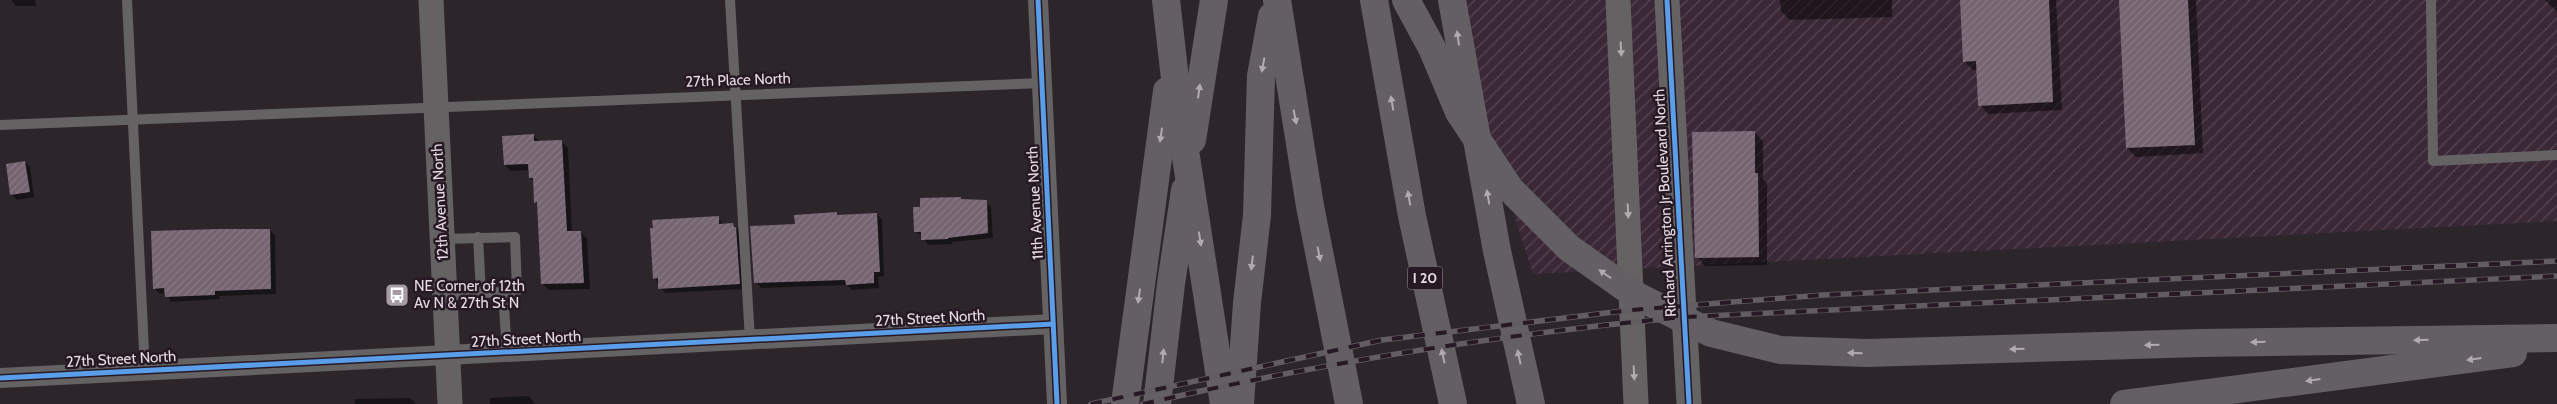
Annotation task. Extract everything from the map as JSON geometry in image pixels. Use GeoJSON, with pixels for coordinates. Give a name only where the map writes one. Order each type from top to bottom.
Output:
{"type":"FeatureCollection","features":[{"type":"Feature","properties":{"kind":"highway"},"geometry":{"type":"LineString","coordinates":[[1166,0],[1178,105],[1224,404]]}},
{"type":"Feature","properties":{"kind":"highway"},"geometry":{"type":"LineString","coordinates":[[1125,404],[1164,115],[1176,0]]}},
{"type":"Feature","properties":{"kind":"highway"},"geometry":{"type":"LineString","coordinates":[[1157,404],[1170,284],[1214,0]]}},
{"type":"Feature","properties":{"kind":"highway"},"geometry":{"type":"LineString","coordinates":[[1276,0],[1310,206],[1349,404]]}},
{"type":"Feature","properties":{"kind":"highway"},"geometry":{"type":"LineString","coordinates":[[1240,404],[1247,302],[1257,215],[1261,76],[1276,0]]}},
{"type":"Feature","properties":{"kind":"highway","name":"I 20"},"geometry":{"type":"LineString","coordinates":[[1374,0],[1412,216],[1453,404]]}},
{"type":"Feature","properties":{"kind":"highway"},"geometry":{"type":"LineString","coordinates":[[1406,0],[1432,48],[1459,112],[1510,189],[1569,248],[1637,296],[1711,333],[1780,350],[1867,353],[2201,343],[2557,338]]}},
{"type":"Feature","properties":{"kind":"highway"},"geometry":{"type":"LineString","coordinates":[[1452,0],[1497,252],[1531,404]]}},
{"type":"Feature","properties":{"kind":"highway"},"geometry":{"type":"LineString","coordinates":[[2124,404],[2557,348]]}},
{"type":"Feature","properties":{"kind":"street","name":"12th Avenue North"},"geometry":{"type":"LineString","coordinates":[[431,0],[450,404]]}},
{"type":"Feature","properties":{"kind":"street","name":"11th Avenue North"},"geometry":{"type":"LineString","coordinates":[[1038,0],[1057,404]]}},
{"type":"Feature","properties":{"kind":"street"},"geometry":{"type":"LineString","coordinates":[[1618,0],[1636,404]]}},
{"type":"Feature","properties":{"kind":"street","name":"Richard Arrington Jr Boulevard North"},"geometry":{"type":"LineString","coordinates":[[1667,0],[1689,404]]}},
{"type":"Feature","properties":{"kind":"street","name":"27th Street North"},"geometry":{"type":"LineString","coordinates":[[0,378],[1053,324]]}},
{"type":"Feature","properties":{"kind":"lane"},"geometry":{"type":"LineString","coordinates":[[127,0],[145,371]]}},
{"type":"Feature","properties":{"kind":"lane"},"geometry":{"type":"LineString","coordinates":[[730,0],[750,340]]}},
{"type":"Feature","properties":{"kind":"lane"},"geometry":{"type":"LineString","coordinates":[[2431,0],[2433,160],[2557,155]]}},
{"type":"Feature","properties":{"kind":"lane","name":"27th Place North"},"geometry":{"type":"LineString","coordinates":[[0,125],[1042,83]]}},
{"type":"Feature","properties":{"kind":"lane"},"geometry":{"type":"LineString","coordinates":[[442,239],[515,237],[517,291],[445,296]]}},
{"type":"Feature","properties":{"kind":"lane"},"geometry":{"type":"LineString","coordinates":[[478,238],[481,293]]}},
{"type":"Feature","properties":{"kind":"lane"},"geometry":{"type":"LineString","coordinates":[[503,292],[507,352]]}},
{"type":"Feature","properties":{"kind":"shaded area"},"geometry":{"type":"Polygon","coordinates":[[[1446,0],[2557,0],[2557,221],[1533,274],[1446,0]]]}},
{"type":"Feature","properties":{"kind":"building"},"geometry":{"type":"Polygon","coordinates":[[[1960,0],[2049,0],[2053,102],[1978,106],[1976,61],[1963,62],[1960,0]]]}},
{"type":"Feature","properties":{"kind":"building"},"geometry":{"type":"Polygon","coordinates":[[[2119,0],[2188,0],[2195,145],[2126,148],[2119,0]]]}},
{"type":"Feature","properties":{"kind":"building"},"geometry":{"type":"Polygon","coordinates":[[[1755,131],[1755,173],[1758,173],[1759,257],[1695,258],[1692,132],[1755,131]]]}},
{"type":"Feature","properties":{"kind":"building"},"geometry":{"type":"Polygon","coordinates":[[[534,134],[534,141],[562,140],[567,231],[581,231],[584,283],[541,284],[537,202],[534,203],[533,178],[529,178],[528,164],[504,165],[502,136],[534,134]]]}},
{"type":"Feature","properties":{"kind":"building"},"geometry":{"type":"Polygon","coordinates":[[[25,161],[30,192],[10,195],[6,164],[25,161]]]}},
{"type":"Feature","properties":{"kind":"building"},"geometry":{"type":"Polygon","coordinates":[[[961,197],[961,199],[987,200],[988,233],[948,239],[921,240],[921,232],[914,232],[913,207],[920,207],[920,198],[961,197]]]}},
{"type":"Feature","properties":{"kind":"building"},"geometry":{"type":"Polygon","coordinates":[[[837,212],[837,215],[877,213],[880,272],[874,272],[874,283],[846,285],[845,280],[754,283],[750,226],[795,224],[794,215],[837,212]]]}},
{"type":"Feature","properties":{"kind":"building"},"geometry":{"type":"Polygon","coordinates":[[[719,216],[719,224],[733,223],[734,227],[736,227],[740,284],[658,289],[658,278],[653,279],[650,228],[653,228],[652,220],[719,216]]]}},
{"type":"Feature","properties":{"kind":"building"},"geometry":{"type":"Polygon","coordinates":[[[270,229],[271,289],[215,291],[215,295],[165,297],[164,288],[153,289],[151,231],[270,229]]]}},
{"type":"Feature","properties":{"kind":"railway"},"geometry":{"type":"LineString","coordinates":[[1091,404],[1382,340],[1631,310],[1823,295],[2557,261]]}},
{"type":"Feature","properties":{"kind":"railway"},"geometry":{"type":"LineString","coordinates":[[1143,404],[1277,375],[1480,341],[1684,317],[2557,276]]}},
{"type":"Feature","properties":{"kind":"cycle path"},"geometry":{"type":"LineString","coordinates":[[1038,0],[1057,404]]}},
{"type":"Feature","properties":{"kind":"cycle path"},"geometry":{"type":"LineString","coordinates":[[1667,0],[1689,404]]}},
{"type":"Feature","properties":{"kind":"cycle path"},"geometry":{"type":"LineString","coordinates":[[0,378],[1053,324]]}},
{"type":"Feature","properties":{"kind":"place","name":"NE Corner of 12th Av N & 27th St N"},"geometry":{"type":"Point","coordinates":[397,295]}}]}
